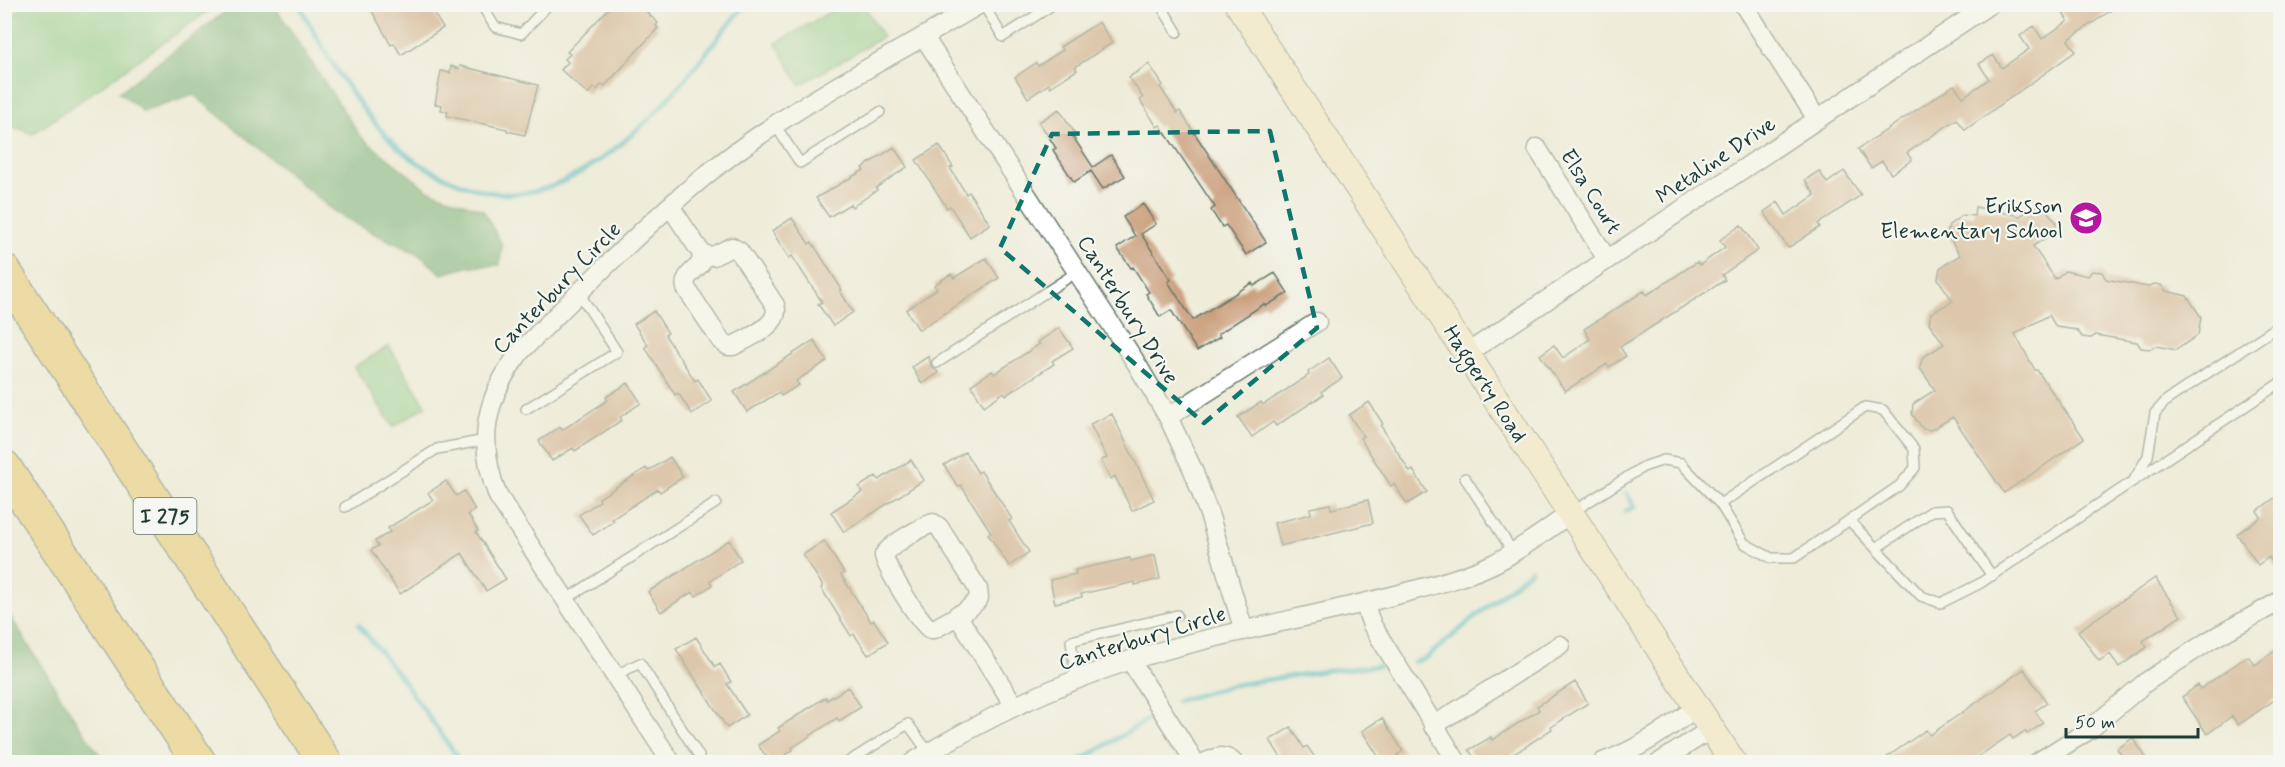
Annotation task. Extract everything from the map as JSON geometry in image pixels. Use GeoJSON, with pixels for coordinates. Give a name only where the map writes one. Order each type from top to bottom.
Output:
{"type":"FeatureCollection","features":[{"type":"Feature","properties":{"kind":"highway","name":"I 275"},"geometry":{"type":"LineString","coordinates":[[4,271],[325,762]]}},
{"type":"Feature","properties":{"kind":"highway"},"geometry":{"type":"LineString","coordinates":[[4,467],[199,762]]}},
{"type":"Feature","properties":{"kind":"main road","name":"Haggerty Road"},"geometry":{"type":"LineString","coordinates":[[1238,4],[1733,762]]}},
{"type":"Feature","properties":{"kind":"street","name":"Canterbury Circle"},"geometry":{"type":"LineString","coordinates":[[671,762],[498,496],[491,478],[486,440],[487,419],[492,399],[508,367],[521,351],[670,206],[706,176],[775,125],[850,78],[981,4]]}},
{"type":"Feature","properties":{"kind":"street"},"geometry":{"type":"LineString","coordinates":[[1743,4],[1817,119]]}},
{"type":"Feature","properties":{"kind":"street","name":"Metaline Drive"},"geometry":{"type":"LineString","coordinates":[[1466,354],[1990,4]]}},
{"type":"Feature","properties":{"kind":"street","name":"Canterbury Drive"},"geometry":{"type":"LineString","coordinates":[[924,37],[1168,417],[1210,517],[1244,631]]}},
{"type":"Feature","properties":{"kind":"street","name":"Elsa Court"},"geometry":{"type":"LineString","coordinates":[[1537,148],[1607,260]]}},
{"type":"Feature","properties":{"kind":"street"},"geometry":{"type":"LineString","coordinates":[[670,206],[702,254],[702,263],[686,277],[684,282],[686,288],[723,344],[733,346],[774,320],[777,314],[775,305],[739,251],[732,247],[713,256],[702,254]]}},
{"type":"Feature","properties":{"kind":"street"},"geometry":{"type":"LineString","coordinates":[[1168,417],[1317,322]]}},
{"type":"Feature","properties":{"kind":"street","name":"Canterbury Circle"},"geometry":{"type":"LineString","coordinates":[[921,758],[1014,705],[1076,679],[1130,660],[1364,603],[1466,575],[1514,552],[1571,513]]}},
{"type":"Feature","properties":{"kind":"street"},"geometry":{"type":"LineString","coordinates":[[933,523],[939,527],[980,592],[980,598],[976,603],[957,615],[934,629],[926,627],[887,567],[884,561],[886,551],[928,525],[933,523]]}},
{"type":"Feature","properties":{"kind":"street"},"geometry":{"type":"LineString","coordinates":[[2038,762],[2089,730],[2146,682],[2210,640],[2280,602]]}},
{"type":"Feature","properties":{"kind":"street"},"geometry":{"type":"LineString","coordinates":[[1364,603],[1372,625],[1457,762]]}},
{"type":"Feature","properties":{"kind":"street"},"geometry":{"type":"LineString","coordinates":[[957,615],[1014,705]]}},
{"type":"Feature","properties":{"kind":"street"},"geometry":{"type":"LineString","coordinates":[[1433,726],[1560,645]]}},
{"type":"Feature","properties":{"kind":"street"},"geometry":{"type":"LineString","coordinates":[[1130,660],[1195,762]]}},
{"type":"Feature","properties":{"kind":"street"},"geometry":{"type":"LineString","coordinates":[[1603,762],[1619,757],[1655,738],[1696,707]]}},
{"type":"Feature","properties":{"kind":"street"},"geometry":{"type":"LineString","coordinates":[[1660,762],[1711,729]]}},
{"type":"Feature","properties":{"kind":"street"},"geometry":{"type":"LineString","coordinates":[[1206,762],[1219,756],[1226,757],[1233,762]]}},
{"type":"Feature","properties":{"kind":"lane"},"geometry":{"type":"LineString","coordinates":[[481,4],[495,27],[521,34],[549,4]]}},
{"type":"Feature","properties":{"kind":"lane"},"geometry":{"type":"LineString","coordinates":[[981,4],[1003,37],[1054,4]]}},
{"type":"Feature","properties":{"kind":"lane"},"geometry":{"type":"LineString","coordinates":[[1160,4],[1177,32]]}},
{"type":"Feature","properties":{"kind":"lane"},"geometry":{"type":"LineString","coordinates":[[775,125],[800,163],[880,112]]}},
{"type":"Feature","properties":{"kind":"lane"},"geometry":{"type":"LineString","coordinates":[[937,363],[1077,272]]}},
{"type":"Feature","properties":{"kind":"lane"},"geometry":{"type":"LineString","coordinates":[[526,410],[617,352],[579,293]]}},
{"type":"Feature","properties":{"kind":"lane"},"geometry":{"type":"LineString","coordinates":[[2134,480],[2148,456],[2155,412],[2167,400],[2280,325]]}},
{"type":"Feature","properties":{"kind":"lane"},"geometry":{"type":"LineString","coordinates":[[1850,520],[1921,596],[1941,603],[1992,576],[2280,383]]}},
{"type":"Feature","properties":{"kind":"lane"},"geometry":{"type":"LineString","coordinates":[[1571,513],[1643,467],[1664,460],[1681,463],[1720,504],[1744,543],[1771,558],[1794,558],[1899,486],[1915,468],[1914,449],[1883,410],[1865,407],[1720,504]]}},
{"type":"Feature","properties":{"kind":"lane"},"geometry":{"type":"LineString","coordinates":[[345,507],[437,449],[486,440]]}},
{"type":"Feature","properties":{"kind":"lane"},"geometry":{"type":"LineString","coordinates":[[1465,478],[1514,552]]}},
{"type":"Feature","properties":{"kind":"lane"},"geometry":{"type":"LineString","coordinates":[[565,600],[716,503]]}},
{"type":"Feature","properties":{"kind":"lane"},"geometry":{"type":"LineString","coordinates":[[1876,548],[1932,511],[1947,510],[1992,576]]}},
{"type":"Feature","properties":{"kind":"lane"},"geometry":{"type":"LineString","coordinates":[[1076,679],[1071,641],[1177,615]]}},
{"type":"Feature","properties":{"kind":"lane"},"geometry":{"type":"LineString","coordinates":[[614,676],[640,663],[699,756]]}},
{"type":"Feature","properties":{"kind":"lane"},"geometry":{"type":"LineString","coordinates":[[848,762],[908,724],[921,758]]}},
{"type":"Feature","properties":{"kind":"highlighted area"},"geometry":{"type":"Polygon","coordinates":[[[1270,131],[1317,328],[1204,423],[1000,248],[1052,134],[1270,131]]]}},
{"type":"Feature","properties":{"kind":"green space"},"geometry":{"type":"Polygon","coordinates":[[[28,4],[217,5],[33,134],[4,123],[5,20],[28,4]]]}},
{"type":"Feature","properties":{"kind":"green space"},"geometry":{"type":"Polygon","coordinates":[[[234,5],[274,5],[360,136],[428,190],[483,210],[502,245],[500,265],[467,267],[442,274],[418,254],[336,213],[194,95],[143,112],[119,92],[234,5]]]}},
{"type":"Feature","properties":{"kind":"green space"},"geometry":{"type":"Polygon","coordinates":[[[842,5],[864,5],[883,37],[800,85],[776,43],[842,5]]]}},
{"type":"Feature","properties":{"kind":"green space"},"geometry":{"type":"Polygon","coordinates":[[[389,346],[426,406],[393,427],[354,367],[389,346]]]}},
{"type":"Feature","properties":{"kind":"green space"},"geometry":{"type":"Polygon","coordinates":[[[5,608],[78,724],[105,762],[5,762],[5,608]]]}},
{"type":"Feature","properties":{"kind":"building"},"geometry":{"type":"Polygon","coordinates":[[[368,4],[428,4],[443,28],[401,55],[394,43],[391,45],[368,4]]]}},
{"type":"Feature","properties":{"kind":"building"},"geometry":{"type":"Polygon","coordinates":[[[613,4],[638,4],[658,23],[656,26],[658,28],[605,86],[602,84],[597,90],[594,87],[588,94],[561,70],[568,62],[565,59],[570,54],[567,52],[613,4]]]}},
{"type":"Feature","properties":{"kind":"building"},"geometry":{"type":"Polygon","coordinates":[[[2057,4],[2120,4],[2068,40],[2076,51],[1965,130],[1957,119],[1907,153],[1912,160],[1891,174],[1882,161],[1871,168],[1858,149],[1954,85],[1963,97],[1989,79],[1979,64],[1993,55],[2002,68],[2029,49],[2020,36],[2034,26],[2042,39],[2068,21],[2057,4]]]}},
{"type":"Feature","properties":{"kind":"building"},"geometry":{"type":"Polygon","coordinates":[[[1099,22],[1112,43],[1075,67],[1077,70],[1028,98],[1015,77],[1036,63],[1038,66],[1063,50],[1060,47],[1099,22]]]}},
{"type":"Feature","properties":{"kind":"building"},"geometry":{"type":"Polygon","coordinates":[[[1149,64],[1163,85],[1160,87],[1177,113],[1180,111],[1266,242],[1246,255],[1226,225],[1222,227],[1211,210],[1215,207],[1160,125],[1157,127],[1140,100],[1143,98],[1129,77],[1149,64]]]}},
{"type":"Feature","properties":{"kind":"building"},"geometry":{"type":"Polygon","coordinates":[[[451,66],[459,69],[460,66],[538,85],[525,135],[447,116],[448,112],[441,110],[442,105],[435,104],[441,71],[450,73],[451,66]]]}},
{"type":"Feature","properties":{"kind":"building"},"geometry":{"type":"Polygon","coordinates":[[[1059,109],[1076,135],[1073,137],[1093,167],[1111,155],[1125,176],[1103,189],[1091,171],[1074,182],[1053,150],[1056,148],[1039,122],[1059,109]]]}},
{"type":"Feature","properties":{"kind":"building"},"geometry":{"type":"Polygon","coordinates":[[[939,145],[966,194],[969,192],[990,224],[970,237],[950,206],[947,208],[916,160],[939,145]]]}},
{"type":"Feature","properties":{"kind":"building"},"geometry":{"type":"Polygon","coordinates":[[[894,147],[907,167],[852,207],[850,204],[829,217],[816,198],[864,170],[862,168],[894,147]]]}},
{"type":"Feature","properties":{"kind":"building"},"geometry":{"type":"Polygon","coordinates":[[[1819,171],[1827,183],[1844,171],[1861,195],[1818,224],[1820,227],[1788,248],[1764,212],[1778,202],[1786,215],[1815,195],[1805,180],[1819,171]]]}},
{"type":"Feature","properties":{"kind":"building"},"geometry":{"type":"Polygon","coordinates":[[[1143,204],[1156,224],[1141,234],[1171,280],[1168,282],[1193,320],[1252,283],[1254,286],[1275,273],[1288,293],[1266,306],[1264,304],[1218,334],[1220,337],[1197,351],[1171,310],[1160,317],[1146,294],[1149,292],[1117,248],[1135,236],[1123,217],[1143,204]]]}},
{"type":"Feature","properties":{"kind":"building","name":"Eriksson Elementary School"},"geometry":{"type":"Polygon","coordinates":[[[2036,206],[2044,207],[2056,222],[2055,232],[2033,246],[2055,279],[2065,271],[2088,276],[2092,271],[2102,272],[2106,279],[2148,287],[2154,284],[2161,285],[2166,291],[2187,296],[2201,317],[2198,335],[2176,350],[2156,346],[2150,349],[2141,348],[2137,342],[2096,335],[2091,338],[2082,337],[2077,330],[2056,327],[2049,315],[2015,334],[2035,370],[2084,438],[2004,493],[1953,417],[1931,430],[1923,429],[1912,414],[1913,404],[1935,390],[1920,368],[1922,358],[1944,344],[1929,323],[1931,313],[1953,301],[1938,279],[1940,268],[1960,255],[1947,234],[1949,225],[1963,215],[1974,216],[1975,207],[2020,216],[2036,206]]]}},
{"type":"Feature","properties":{"kind":"building"},"geometry":{"type":"Polygon","coordinates":[[[792,218],[809,244],[812,242],[853,312],[833,326],[818,304],[822,302],[792,256],[789,258],[772,231],[792,218]]]}},
{"type":"Feature","properties":{"kind":"building"},"geometry":{"type":"Polygon","coordinates":[[[1741,225],[1758,250],[1722,275],[1725,280],[1620,347],[1626,356],[1609,367],[1607,364],[1565,391],[1540,355],[1554,345],[1563,358],[1590,339],[1584,329],[1644,291],[1647,295],[1697,262],[1700,265],[1725,247],[1720,240],[1741,225]]]}},
{"type":"Feature","properties":{"kind":"building"},"geometry":{"type":"Polygon","coordinates":[[[986,258],[999,278],[919,330],[906,310],[937,289],[934,285],[951,274],[954,278],[986,258]]]}},
{"type":"Feature","properties":{"kind":"building"},"geometry":{"type":"Polygon","coordinates":[[[654,311],[668,333],[665,335],[695,381],[698,379],[712,401],[692,414],[678,393],[675,395],[645,347],[648,345],[634,324],[654,311]]]}},
{"type":"Feature","properties":{"kind":"building"},"geometry":{"type":"Polygon","coordinates":[[[1059,328],[1073,348],[1052,361],[1054,364],[1006,395],[1004,392],[984,406],[971,385],[992,371],[994,374],[1040,344],[1038,342],[1059,328]]]}},
{"type":"Feature","properties":{"kind":"building"},"geometry":{"type":"Polygon","coordinates":[[[814,340],[827,361],[796,381],[799,385],[781,396],[779,392],[747,412],[734,392],[814,340]]]}},
{"type":"Feature","properties":{"kind":"building"},"geometry":{"type":"Polygon","coordinates":[[[929,356],[931,366],[939,373],[922,384],[912,367],[929,356]]]}},
{"type":"Feature","properties":{"kind":"building"},"geometry":{"type":"Polygon","coordinates":[[[1329,358],[1342,378],[1321,392],[1323,395],[1276,426],[1273,422],[1252,437],[1238,417],[1261,402],[1263,405],[1309,375],[1308,372],[1329,358]]]}},
{"type":"Feature","properties":{"kind":"building"},"geometry":{"type":"Polygon","coordinates":[[[628,383],[641,403],[620,417],[622,420],[575,451],[573,448],[552,461],[539,441],[560,427],[562,430],[608,400],[606,397],[628,383]]]}},
{"type":"Feature","properties":{"kind":"building"},"geometry":{"type":"Polygon","coordinates":[[[1369,402],[1410,472],[1413,470],[1427,492],[1407,504],[1394,484],[1391,486],[1360,438],[1363,436],[1349,415],[1369,402]]]}},
{"type":"Feature","properties":{"kind":"building"},"geometry":{"type":"Polygon","coordinates":[[[1112,414],[1154,500],[1132,511],[1115,476],[1110,479],[1101,460],[1107,458],[1090,424],[1112,414]]]}},
{"type":"Feature","properties":{"kind":"building"},"geometry":{"type":"Polygon","coordinates":[[[965,452],[978,473],[981,471],[1012,519],[1009,521],[1029,552],[1009,566],[988,534],[991,532],[961,485],[958,487],[944,465],[965,452]]]}},
{"type":"Feature","properties":{"kind":"building"},"geometry":{"type":"Polygon","coordinates":[[[670,457],[683,477],[660,492],[658,489],[612,519],[614,521],[593,535],[579,515],[600,501],[599,498],[646,468],[648,471],[670,457]]]}},
{"type":"Feature","properties":{"kind":"building"},"geometry":{"type":"Polygon","coordinates":[[[911,460],[924,480],[844,532],[831,512],[862,492],[859,487],[876,476],[879,480],[911,460]]]}},
{"type":"Feature","properties":{"kind":"building"},"geometry":{"type":"Polygon","coordinates":[[[446,481],[456,496],[464,491],[475,510],[468,514],[478,531],[476,532],[506,579],[486,591],[462,553],[400,594],[371,550],[378,546],[375,541],[390,532],[388,528],[433,500],[428,493],[446,481]]]}},
{"type":"Feature","properties":{"kind":"building"},"geometry":{"type":"Polygon","coordinates":[[[2280,494],[2280,574],[2269,557],[2258,565],[2237,534],[2261,517],[2257,511],[2280,494]]]}},
{"type":"Feature","properties":{"kind":"building"},"geometry":{"type":"Polygon","coordinates":[[[1368,500],[1373,523],[1280,546],[1274,523],[1311,514],[1310,508],[1330,504],[1331,509],[1368,500]]]}},
{"type":"Feature","properties":{"kind":"building"},"geometry":{"type":"Polygon","coordinates":[[[729,540],[741,560],[710,581],[712,585],[696,596],[692,592],[661,612],[648,592],[729,540]]]}},
{"type":"Feature","properties":{"kind":"building"},"geometry":{"type":"Polygon","coordinates":[[[824,541],[844,573],[841,575],[871,622],[874,620],[888,642],[868,655],[854,634],[851,636],[803,555],[824,541]]]}},
{"type":"Feature","properties":{"kind":"building"},"geometry":{"type":"Polygon","coordinates":[[[1155,555],[1160,579],[1081,594],[1082,597],[1055,603],[1050,580],[1076,574],[1075,570],[1155,555]]]}},
{"type":"Feature","properties":{"kind":"building"},"geometry":{"type":"Polygon","coordinates":[[[2155,578],[2181,616],[2143,641],[2147,647],[2119,667],[2110,654],[2099,661],[2078,631],[2155,578]]]}},
{"type":"Feature","properties":{"kind":"building"},"geometry":{"type":"Polygon","coordinates":[[[696,637],[715,667],[720,664],[731,682],[727,684],[747,715],[727,728],[676,649],[696,637]]]}},
{"type":"Feature","properties":{"kind":"building"},"geometry":{"type":"Polygon","coordinates":[[[2280,647],[2280,696],[2238,725],[2232,716],[2207,734],[2182,697],[2198,685],[2200,689],[2248,656],[2255,665],[2280,647]]]}},
{"type":"Feature","properties":{"kind":"building"},"geometry":{"type":"Polygon","coordinates":[[[2024,669],[2047,703],[2035,711],[2043,723],[2027,734],[2025,731],[2013,739],[2010,735],[1970,762],[1880,762],[1926,730],[1930,735],[2024,669]]]}},
{"type":"Feature","properties":{"kind":"building"},"geometry":{"type":"Polygon","coordinates":[[[1575,682],[1588,703],[1505,760],[1503,757],[1494,762],[1477,762],[1469,750],[1491,737],[1492,740],[1539,710],[1537,706],[1575,682]]]}},
{"type":"Feature","properties":{"kind":"building"},"geometry":{"type":"Polygon","coordinates":[[[848,687],[861,707],[839,721],[837,718],[775,762],[770,762],[758,745],[780,731],[778,728],[826,697],[827,700],[848,687]]]}},
{"type":"Feature","properties":{"kind":"building"},"geometry":{"type":"Polygon","coordinates":[[[1382,718],[1403,751],[1397,755],[1401,762],[1382,762],[1362,731],[1382,718]]]}},
{"type":"Feature","properties":{"kind":"building"},"geometry":{"type":"Polygon","coordinates":[[[1291,727],[1304,748],[1307,746],[1318,762],[1280,762],[1283,761],[1270,740],[1291,727]]]}},
{"type":"Feature","properties":{"kind":"building"},"geometry":{"type":"Polygon","coordinates":[[[2133,738],[2149,762],[2127,762],[2117,749],[2133,738]]]}},
{"type":"Feature","properties":{"kind":"waterway"},"geometry":{"type":"LineString","coordinates":[[299,4],[346,85],[375,124],[391,141],[413,159],[446,177],[482,191],[506,194],[529,192],[552,186],[578,174],[615,148],[662,106],[746,4]]}},
{"type":"Feature","properties":{"kind":"waterway"},"geometry":{"type":"LineString","coordinates":[[1626,511],[1634,507],[1627,493]]}},
{"type":"Feature","properties":{"kind":"waterway"},"geometry":{"type":"LineString","coordinates":[[1414,662],[1426,658],[1531,570]]}},
{"type":"Feature","properties":{"kind":"waterway"},"geometry":{"type":"LineString","coordinates":[[4,597],[10,593]]}},
{"type":"Feature","properties":{"kind":"waterway"},"geometry":{"type":"LineString","coordinates":[[359,625],[401,678],[461,762]]}},
{"type":"Feature","properties":{"kind":"waterway"},"geometry":{"type":"LineString","coordinates":[[1177,701],[1233,685],[1324,671],[1379,666]]}},
{"type":"Feature","properties":{"kind":"waterway"},"geometry":{"type":"LineString","coordinates":[[1078,762],[1147,720]]}},
{"type":"Feature","properties":{"kind":"place","name":"Eriksson Elementary School"},"geometry":{"type":"Point","coordinates":[2086,218]}}]}
